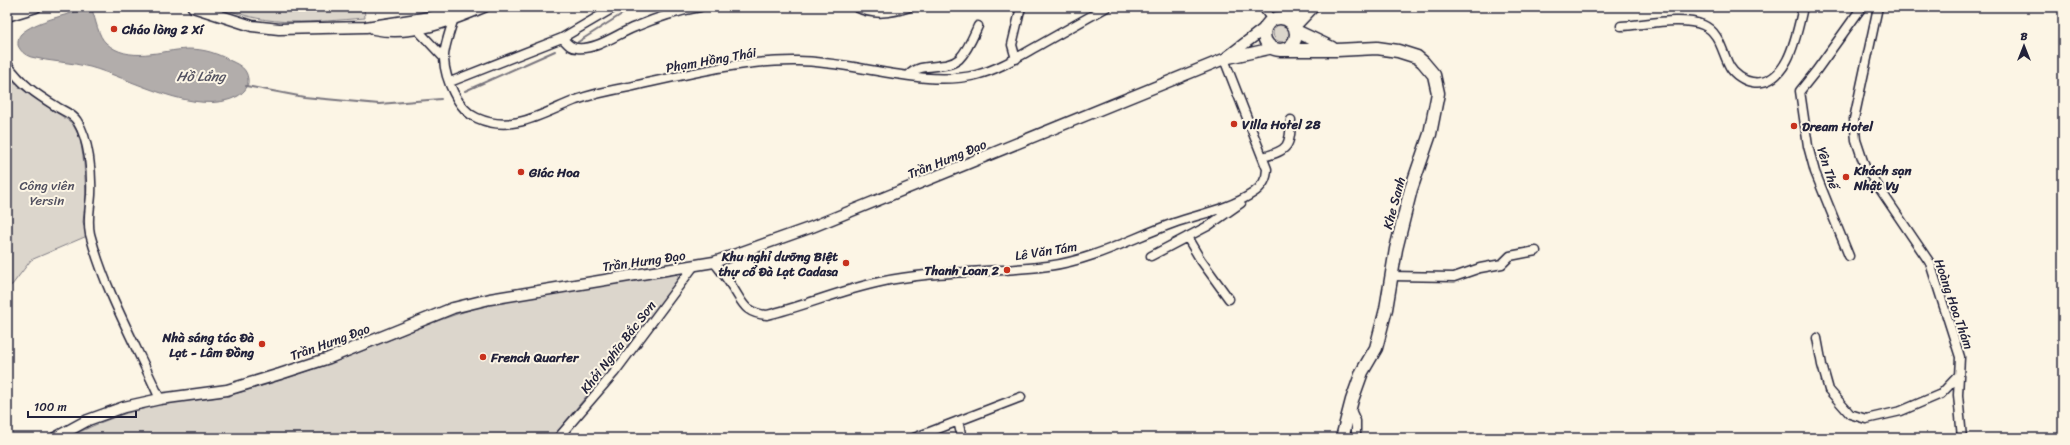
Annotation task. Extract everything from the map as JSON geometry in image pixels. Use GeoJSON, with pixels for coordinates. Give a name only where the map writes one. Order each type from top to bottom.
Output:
{"type":"FeatureCollection","features":[{"type":"Feature","properties":{"kind":"highway"},"geometry":{"type":"LineString","coordinates":[[1297,7],[1273,21],[1264,37],[1269,46],[1278,49],[1292,45],[1295,41],[1295,29],[1312,7]]}},
{"type":"Feature","properties":{"kind":"highway"},"geometry":{"type":"LineString","coordinates":[[1273,21],[1287,19],[1295,29]]}},
{"type":"Feature","properties":{"kind":"highway","name":"Khe Sanh"},"geometry":{"type":"LineString","coordinates":[[1295,29],[1337,50]]}},
{"type":"Feature","properties":{"kind":"highway","name":"Khe Sanh"},"geometry":{"type":"LineString","coordinates":[[1278,49],[1337,50],[1377,48],[1398,51],[1417,57],[1434,75],[1438,93],[1430,134],[1411,188],[1391,276],[1386,309],[1376,348],[1362,372],[1349,407],[1342,438]]}},
{"type":"Feature","properties":{"kind":"main road"},"geometry":{"type":"LineString","coordinates":[[7,16],[36,7]]}},
{"type":"Feature","properties":{"kind":"main road"},"geometry":{"type":"LineString","coordinates":[[193,7],[259,26],[279,29],[366,27],[409,21],[484,7]]}},
{"type":"Feature","properties":{"kind":"main road"},"geometry":{"type":"LineString","coordinates":[[366,27],[380,30],[416,29],[458,11]]}},
{"type":"Feature","properties":{"kind":"main road","name":"Trần Hưng Đạo"},"geometry":{"type":"LineString","coordinates":[[1224,59],[1273,21]]}},
{"type":"Feature","properties":{"kind":"main road","name":"Trần Hưng Đạo"},"geometry":{"type":"LineString","coordinates":[[55,438],[88,420],[124,407],[160,399],[227,390],[329,358],[453,308],[490,299],[693,267],[714,262],[819,224],[1224,59],[1278,49]]}},
{"type":"Feature","properties":{"kind":"street"},"geometry":{"type":"LineString","coordinates":[[450,82],[562,38],[615,7]]}},
{"type":"Feature","properties":{"kind":"street"},"geometry":{"type":"LineString","coordinates":[[562,38],[570,46],[577,48],[590,47],[633,27],[677,11],[700,7]]}},
{"type":"Feature","properties":{"kind":"street"},"geometry":{"type":"LineString","coordinates":[[856,7],[864,11],[880,14],[896,12],[910,7]]}},
{"type":"Feature","properties":{"kind":"street"},"geometry":{"type":"LineString","coordinates":[[1016,59],[1012,44],[1021,7]]}},
{"type":"Feature","properties":{"kind":"street","name":"Phạm Hồng Thái"},"geometry":{"type":"LineString","coordinates":[[458,11],[444,58],[450,82],[461,107],[469,114],[496,124],[514,124],[537,117],[577,100],[628,87],[746,63],[800,61],[938,78],[964,77],[994,69],[1016,59],[1107,7]]}},
{"type":"Feature","properties":{"kind":"street"},"geometry":{"type":"LineString","coordinates":[[1263,7],[1273,21]]}},
{"type":"Feature","properties":{"kind":"street"},"geometry":{"type":"LineString","coordinates":[[1620,26],[1676,22],[1703,25],[1712,31],[1726,56],[1730,68],[1748,82],[1762,84],[1776,76],[1790,54],[1796,37],[1803,7]]}},
{"type":"Feature","properties":{"kind":"street","name":"Yên Thế"},"geometry":{"type":"LineString","coordinates":[[1849,256],[1815,172],[1808,146],[1800,91],[1862,7]]}},
{"type":"Feature","properties":{"kind":"street","name":"Hoàng Hoa Thám"},"geometry":{"type":"LineString","coordinates":[[1878,7],[1854,119],[1856,140],[1865,167],[1930,263],[1960,357],[1958,395],[1962,438]]}},
{"type":"Feature","properties":{"kind":"street"},"geometry":{"type":"LineString","coordinates":[[409,21],[444,58]]}},
{"type":"Feature","properties":{"kind":"street"},"geometry":{"type":"LineString","coordinates":[[909,75],[914,70],[958,60],[966,51],[978,26]]}},
{"type":"Feature","properties":{"kind":"street","name":"Lê Văn Tám"},"geometry":{"type":"LineString","coordinates":[[714,262],[732,286],[744,307],[755,314],[767,315],[880,282],[914,277],[1048,266],[1071,262],[1105,251],[1173,224],[1239,201],[1254,193],[1263,185],[1267,178],[1267,169],[1224,59]]}},
{"type":"Feature","properties":{"kind":"street"},"geometry":{"type":"LineString","coordinates":[[7,64],[21,83],[77,120],[87,149],[91,185],[88,220],[91,236],[112,295],[160,399]]}},
{"type":"Feature","properties":{"kind":"street"},"geometry":{"type":"LineString","coordinates":[[1263,157],[1281,151],[1287,147],[1291,140],[1291,120]]}},
{"type":"Feature","properties":{"kind":"street"},"geometry":{"type":"LineString","coordinates":[[1151,256],[1220,219],[1254,193]]}},
{"type":"Feature","properties":{"kind":"street"},"geometry":{"type":"LineString","coordinates":[[1187,237],[1200,260],[1229,299]]}},
{"type":"Feature","properties":{"kind":"street"},"geometry":{"type":"LineString","coordinates":[[1391,276],[1454,277],[1480,268],[1502,264],[1510,256],[1536,251]]}},
{"type":"Feature","properties":{"kind":"street","name":"Khởi Nghĩa Bắc Sơn"},"geometry":{"type":"LineString","coordinates":[[558,438],[614,373],[693,267]]}},
{"type":"Feature","properties":{"kind":"street"},"geometry":{"type":"LineString","coordinates":[[1817,338],[1829,390],[1850,414],[1866,419],[1901,411],[1941,394],[1959,375]]}},
{"type":"Feature","properties":{"kind":"street"},"geometry":{"type":"LineString","coordinates":[[914,438],[1021,397]]}},
{"type":"Feature","properties":{"kind":"street"},"geometry":{"type":"LineString","coordinates":[[1349,407],[1356,421],[1356,438]]}},
{"type":"Feature","properties":{"kind":"street"},"geometry":{"type":"LineString","coordinates":[[958,421],[962,438]]}},
{"type":"Feature","properties":{"kind":"green space"},"geometry":{"type":"Polygon","coordinates":[[[221,7],[364,7],[365,18],[310,22],[274,21],[239,14],[221,7]]]}},
{"type":"Feature","properties":{"kind":"green space"},"geometry":{"type":"Polygon","coordinates":[[[1282,24],[1288,27],[1291,33],[1288,39],[1282,42],[1276,39],[1273,33],[1276,27],[1282,24]]]}},
{"type":"Feature","properties":{"kind":"green space","name":"Công viên Yersin"},"geometry":{"type":"Polygon","coordinates":[[[7,72],[16,85],[72,123],[80,138],[84,163],[86,194],[83,222],[87,236],[31,260],[12,285],[7,286],[7,72]]]}},
{"type":"Feature","properties":{"kind":"green space","name":"French Quarter"},"geometry":{"type":"Polygon","coordinates":[[[677,274],[680,280],[670,294],[552,438],[68,438],[126,413],[163,404],[213,398],[242,392],[279,381],[315,369],[424,326],[476,308],[525,296],[677,274]]]}},
{"type":"Feature","properties":{"kind":"water","name":"Hồ Lắng"},"geometry":{"type":"Polygon","coordinates":[[[89,8],[92,10],[103,40],[115,49],[125,53],[135,54],[188,49],[210,52],[226,58],[242,68],[247,76],[247,87],[238,96],[222,102],[204,102],[184,99],[164,94],[90,67],[31,57],[23,52],[19,47],[19,36],[27,29],[53,18],[89,8]]]}},
{"type":"Feature","properties":{"kind":"waterway"},"geometry":{"type":"LineString","coordinates":[[578,42],[633,7]]}},
{"type":"Feature","properties":{"kind":"waterway"},"geometry":{"type":"LineString","coordinates":[[465,91],[555,51]]}},
{"type":"Feature","properties":{"kind":"waterway"},"geometry":{"type":"LineString","coordinates":[[246,86],[304,97],[379,104],[441,99]]}},
{"type":"Feature","properties":{"kind":"place","name":"Cháo lòng 2 Xí"},"geometry":{"type":"Point","coordinates":[114,29]}},
{"type":"Feature","properties":{"kind":"place","name":"Villa Hotel 28"},"geometry":{"type":"Point","coordinates":[1234,124]}},
{"type":"Feature","properties":{"kind":"place","name":"Dream Hotel"},"geometry":{"type":"Point","coordinates":[1794,126]}},
{"type":"Feature","properties":{"kind":"place","name":"Giác Hoa"},"geometry":{"type":"Point","coordinates":[521,172]}},
{"type":"Feature","properties":{"kind":"place","name":"Khách sạn Nhật Vy"},"geometry":{"type":"Point","coordinates":[1846,177]}},
{"type":"Feature","properties":{"kind":"place","name":"Khu nghỉ dưỡng Biệt thự cổ Đà Lạt Cadasa"},"geometry":{"type":"Point","coordinates":[846,263]}},
{"type":"Feature","properties":{"kind":"place","name":"Thanh Loan 2"},"geometry":{"type":"Point","coordinates":[1007,270]}},
{"type":"Feature","properties":{"kind":"place","name":"Nhà sáng tác Đà Lạt - Lâm Đồng"},"geometry":{"type":"Point","coordinates":[262,344]}},
{"type":"Feature","properties":{"kind":"place","name":"French Quarter"},"geometry":{"type":"Point","coordinates":[483,357]}}]}
